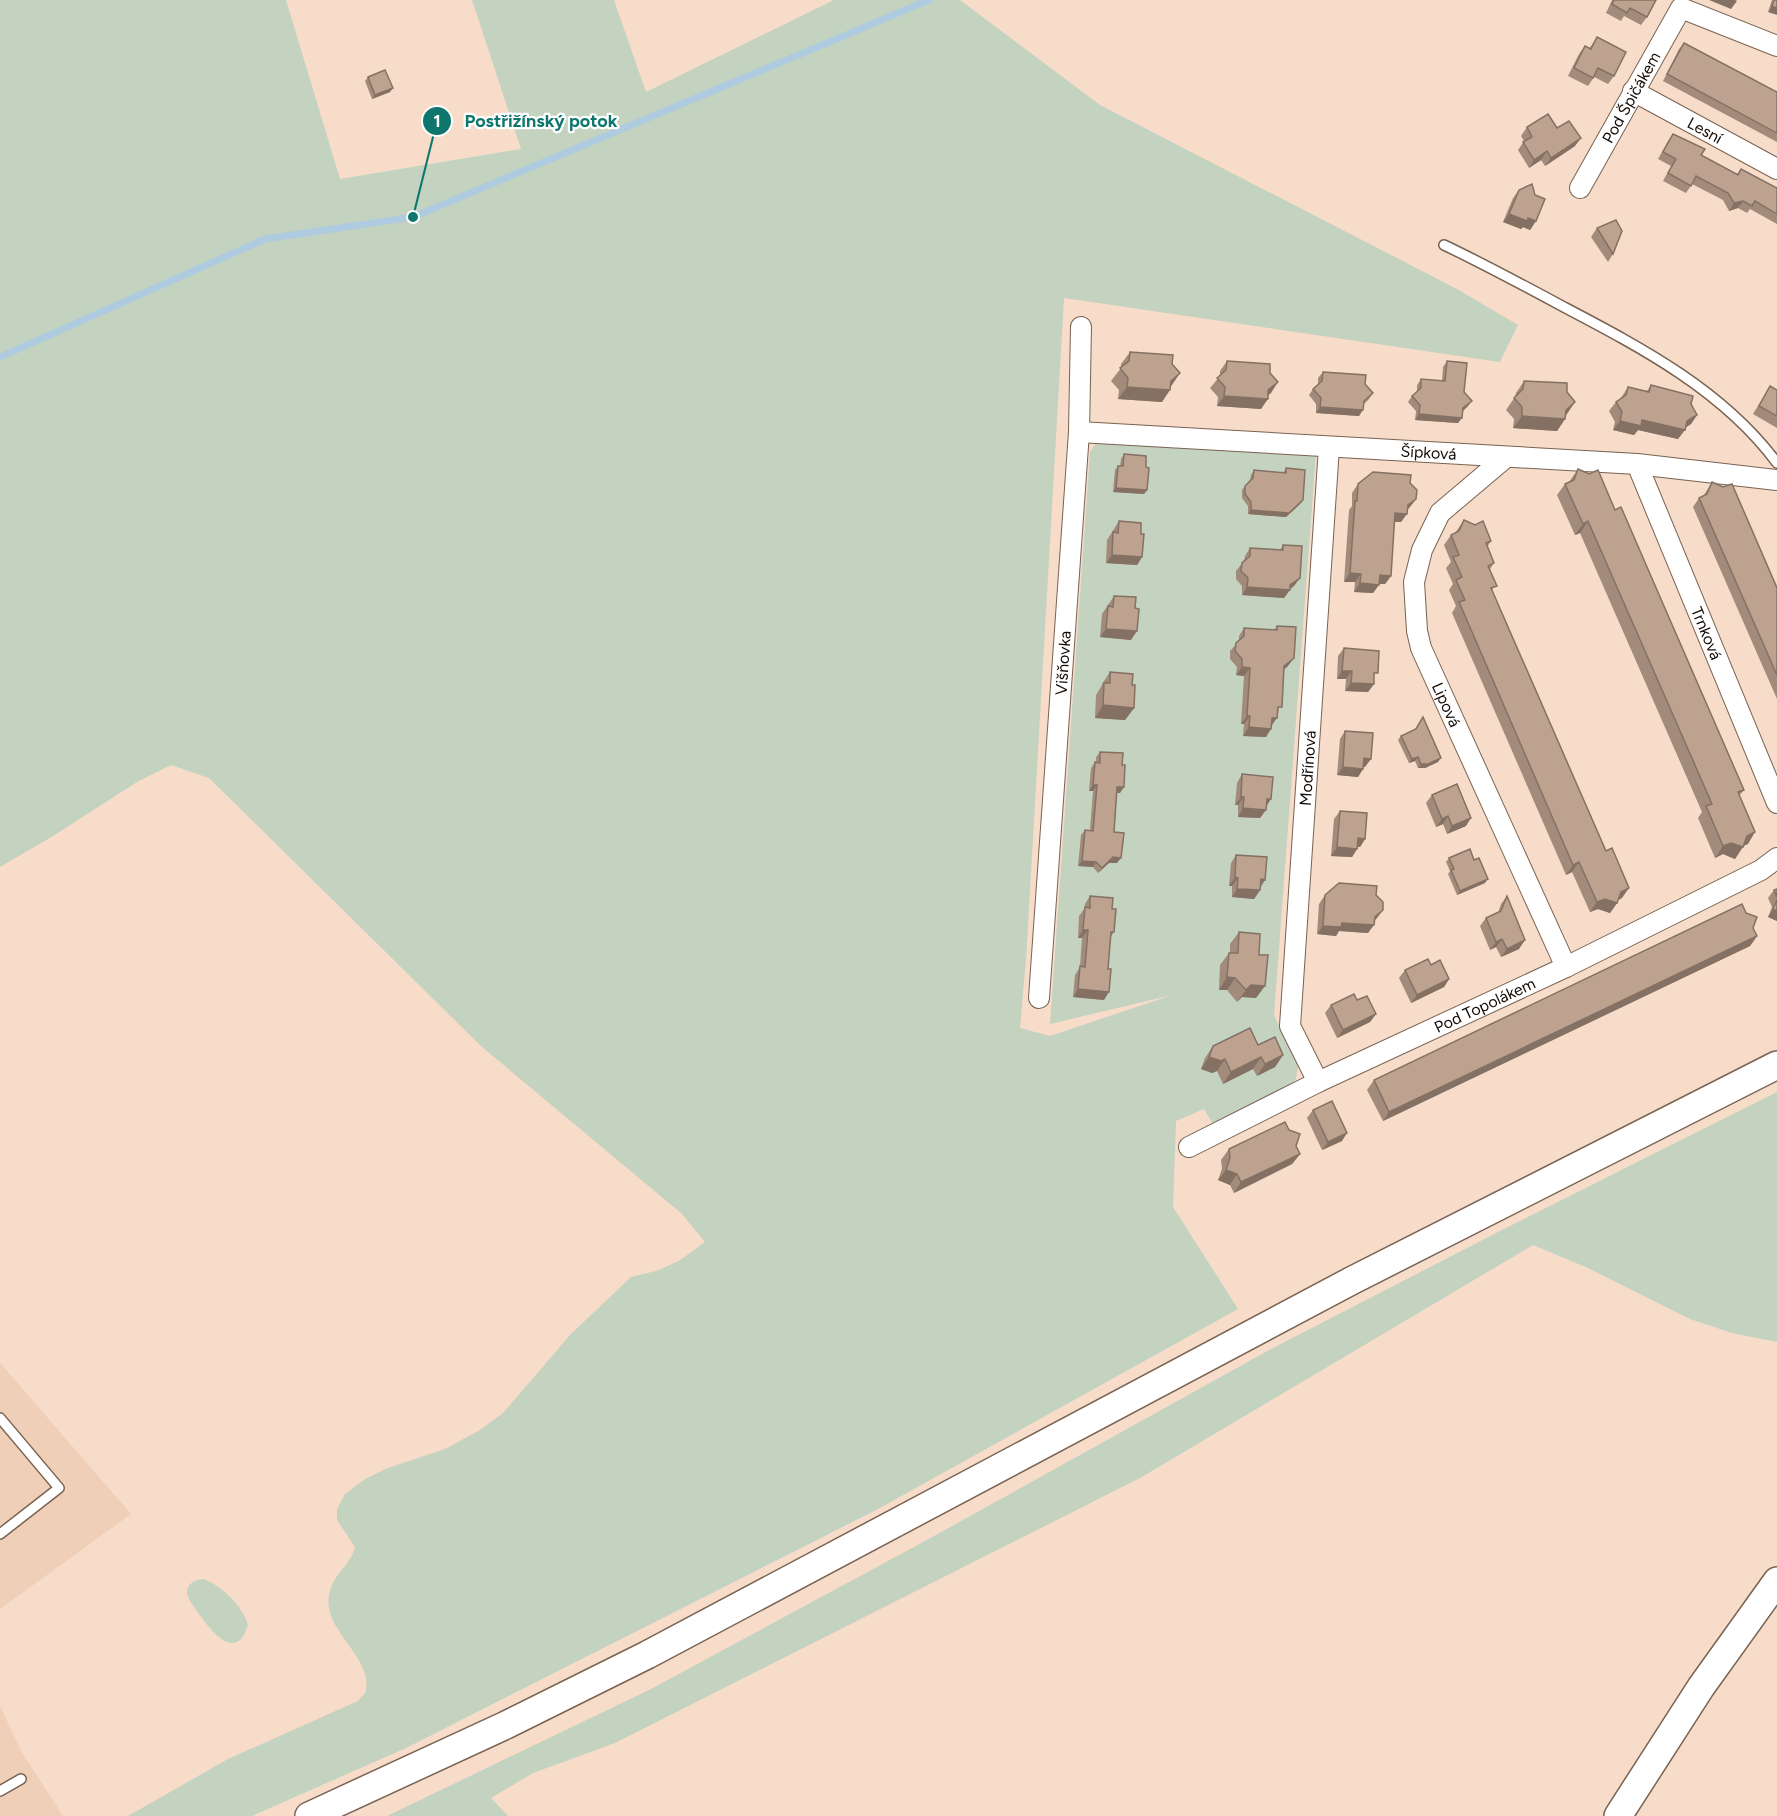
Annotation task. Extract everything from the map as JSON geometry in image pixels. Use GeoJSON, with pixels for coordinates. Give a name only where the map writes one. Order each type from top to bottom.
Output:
{"type":"FeatureCollection","features":[{"type":"Feature","properties":{"kind":"main road"},"geometry":{"type":"LineString","coordinates":[[309,1816],[506,1725],[647,1655],[1351,1281],[1777,1065]]}},
{"type":"Feature","properties":{"kind":"main road"},"geometry":{"type":"LineString","coordinates":[[1618,1816],[1701,1686],[1777,1581]]}},
{"type":"Feature","properties":{"kind":"street","name":"Pod Špičákem"},"geometry":{"type":"LineString","coordinates":[[1580,188],[1681,8],[1777,46]]}},
{"type":"Feature","properties":{"kind":"street","name":"Lesní"},"geometry":{"type":"LineString","coordinates":[[1633,91],[1777,169]]}},
{"type":"Feature","properties":{"kind":"street","name":"Višňovka"},"geometry":{"type":"LineString","coordinates":[[1039,998],[1079,432],[1081,327]]}},
{"type":"Feature","properties":{"kind":"street","name":"Šípková"},"geometry":{"type":"LineString","coordinates":[[1079,432],[1636,464],[1777,480]]}},
{"type":"Feature","properties":{"kind":"street","name":"Modřínová"},"geometry":{"type":"LineString","coordinates":[[1318,1082],[1290,1026],[1329,447]]}},
{"type":"Feature","properties":{"kind":"street","name":"Lipová"},"geometry":{"type":"LineString","coordinates":[[1505,458],[1440,513],[1422,550],[1414,582],[1416,631],[1566,967]]}},
{"type":"Feature","properties":{"kind":"street","name":"Trnková"},"geometry":{"type":"LineString","coordinates":[[1636,464],[1777,803]]}},
{"type":"Feature","properties":{"kind":"street","name":"Pod Topolákem"},"geometry":{"type":"LineString","coordinates":[[1189,1147],[1318,1082],[1566,967],[1761,870],[1777,858]]}},
{"type":"Feature","properties":{"kind":"lane"},"geometry":{"type":"LineString","coordinates":[[1444,245],[1601,326],[1694,383],[1761,442],[1777,463]]}},
{"type":"Feature","properties":{"kind":"lane"},"geometry":{"type":"LineString","coordinates":[[0,1418],[60,1488],[0,1534]]}},
{"type":"Feature","properties":{"kind":"lane"},"geometry":{"type":"LineString","coordinates":[[0,1791],[21,1779]]}},
{"type":"Feature","properties":{"kind":"shaded area"},"geometry":{"type":"Polygon","coordinates":[[[0,1363],[131,1514],[0,1609],[0,1363]]]}},
{"type":"Feature","properties":{"kind":"shaded area"},"geometry":{"type":"Polygon","coordinates":[[[0,1706],[21,1751],[63,1816],[0,1816],[0,1706]]]}},
{"type":"Feature","properties":{"kind":"green space"},"geometry":{"type":"Polygon","coordinates":[[[0,0],[286,0],[340,179],[521,149],[472,0],[614,0],[646,92],[834,0],[960,0],[1100,105],[1457,289],[1518,325],[1500,362],[1064,298],[1026,960],[1020,1028],[1050,1036],[1172,995],[1050,1024],[1090,452],[1096,443],[1106,440],[1316,453],[1274,1015],[1298,1066],[1296,1079],[1288,1088],[1213,1124],[1204,1109],[1176,1121],[1173,1207],[1238,1309],[878,1509],[406,1748],[252,1816],[128,1816],[228,1759],[358,1701],[366,1692],[366,1680],[362,1667],[335,1625],[328,1603],[332,1585],[350,1559],[355,1547],[337,1520],[337,1509],[345,1494],[365,1479],[388,1468],[445,1449],[480,1430],[503,1413],[571,1334],[631,1277],[656,1271],[679,1261],[705,1242],[681,1213],[482,1047],[209,778],[171,765],[137,782],[0,867],[0,0]]]}},
{"type":"Feature","properties":{"kind":"green space"},"geometry":{"type":"Polygon","coordinates":[[[1777,1092],[1777,1342],[1732,1333],[1690,1319],[1588,1268],[1533,1245],[1140,1478],[615,1743],[533,1773],[491,1798],[508,1816],[387,1816],[651,1689],[925,1541],[1273,1348],[1777,1092]]]}},
{"type":"Feature","properties":{"kind":"green space"},"geometry":{"type":"Polygon","coordinates":[[[203,1579],[217,1586],[230,1597],[245,1618],[248,1625],[237,1642],[231,1643],[217,1635],[190,1601],[187,1593],[188,1587],[194,1581],[203,1579]]]}},
{"type":"Feature","properties":{"kind":"building"},"geometry":{"type":"Polygon","coordinates":[[[1614,0],[1656,0],[1647,17],[1630,8],[1627,13],[1612,4],[1614,0]]]}},
{"type":"Feature","properties":{"kind":"building"},"geometry":{"type":"Polygon","coordinates":[[[1774,0],[1777,0],[1777,8],[1772,6],[1774,0]]]}},
{"type":"Feature","properties":{"kind":"building"},"geometry":{"type":"Polygon","coordinates":[[[1597,37],[1626,52],[1614,76],[1598,68],[1593,78],[1574,68],[1585,46],[1591,49],[1597,37]]]}},
{"type":"Feature","properties":{"kind":"building"},"geometry":{"type":"Polygon","coordinates":[[[1684,43],[1777,92],[1777,133],[1667,74],[1684,43]]]}},
{"type":"Feature","properties":{"kind":"building"},"geometry":{"type":"Polygon","coordinates":[[[385,70],[393,88],[375,95],[368,77],[385,70]]]}},
{"type":"Feature","properties":{"kind":"building"},"geometry":{"type":"Polygon","coordinates":[[[1548,114],[1557,128],[1569,121],[1581,138],[1551,158],[1547,151],[1534,160],[1523,142],[1532,137],[1527,127],[1548,114]]]}},
{"type":"Feature","properties":{"kind":"building"},"geometry":{"type":"Polygon","coordinates":[[[1673,134],[1705,149],[1701,155],[1738,175],[1741,169],[1777,188],[1777,214],[1755,201],[1752,206],[1743,201],[1734,203],[1728,193],[1696,176],[1691,186],[1668,173],[1676,159],[1663,152],[1673,134]]]}},
{"type":"Feature","properties":{"kind":"building"},"geometry":{"type":"Polygon","coordinates":[[[1532,184],[1535,195],[1545,199],[1536,221],[1528,218],[1527,221],[1509,214],[1519,190],[1532,184]]]}},
{"type":"Feature","properties":{"kind":"building"},"geometry":{"type":"Polygon","coordinates":[[[1616,220],[1622,231],[1613,254],[1597,228],[1616,220]]]}},
{"type":"Feature","properties":{"kind":"building"},"geometry":{"type":"Polygon","coordinates":[[[1130,352],[1173,355],[1172,364],[1180,373],[1171,381],[1170,390],[1127,387],[1128,378],[1120,368],[1129,361],[1130,352]]]}},
{"type":"Feature","properties":{"kind":"building"},"geometry":{"type":"Polygon","coordinates":[[[1227,361],[1270,364],[1270,373],[1278,382],[1268,390],[1268,399],[1224,396],[1225,387],[1217,378],[1226,370],[1227,361]]]}},
{"type":"Feature","properties":{"kind":"building"},"geometry":{"type":"Polygon","coordinates":[[[1447,361],[1467,363],[1464,392],[1472,401],[1463,408],[1462,418],[1419,414],[1420,405],[1412,396],[1421,388],[1421,379],[1445,381],[1447,361]]]}},
{"type":"Feature","properties":{"kind":"building"},"geometry":{"type":"Polygon","coordinates":[[[1323,372],[1366,375],[1365,384],[1373,393],[1364,401],[1363,410],[1320,407],[1321,398],[1313,389],[1322,381],[1323,372]]]}},
{"type":"Feature","properties":{"kind":"building"},"geometry":{"type":"Polygon","coordinates":[[[1524,381],[1567,383],[1567,392],[1575,402],[1566,410],[1565,419],[1522,416],[1522,407],[1514,398],[1523,389],[1524,381]]]}},
{"type":"Feature","properties":{"kind":"building"},"geometry":{"type":"Polygon","coordinates":[[[1651,385],[1693,396],[1691,404],[1697,415],[1687,421],[1685,430],[1642,420],[1641,426],[1620,421],[1622,412],[1616,402],[1626,395],[1628,387],[1649,392],[1651,385]]]}},
{"type":"Feature","properties":{"kind":"building"},"geometry":{"type":"Polygon","coordinates":[[[1770,386],[1777,390],[1777,416],[1759,406],[1770,386]]]}},
{"type":"Feature","properties":{"kind":"building"},"geometry":{"type":"Polygon","coordinates":[[[1124,454],[1146,456],[1146,467],[1149,468],[1147,490],[1116,488],[1118,466],[1123,466],[1124,454]]]}},
{"type":"Feature","properties":{"kind":"building"},"geometry":{"type":"Polygon","coordinates":[[[1286,468],[1305,470],[1303,500],[1289,513],[1251,510],[1251,502],[1245,494],[1245,486],[1253,478],[1254,470],[1286,473],[1286,468]]]}},
{"type":"Feature","properties":{"kind":"building"},"geometry":{"type":"Polygon","coordinates":[[[1578,469],[1589,474],[1598,470],[1615,510],[1621,507],[1744,790],[1738,792],[1755,832],[1747,836],[1743,847],[1731,843],[1723,846],[1706,806],[1712,804],[1588,521],[1583,524],[1565,484],[1574,480],[1578,469]]]}},
{"type":"Feature","properties":{"kind":"building"},"geometry":{"type":"Polygon","coordinates":[[[1373,472],[1411,475],[1410,483],[1417,490],[1416,499],[1408,505],[1407,514],[1395,513],[1391,576],[1380,575],[1379,585],[1360,583],[1361,574],[1350,573],[1358,484],[1373,472]]]}},
{"type":"Feature","properties":{"kind":"building"},"geometry":{"type":"Polygon","coordinates":[[[1712,482],[1723,487],[1732,484],[1777,588],[1777,675],[1699,498],[1707,494],[1712,482]]]}},
{"type":"Feature","properties":{"kind":"building"},"geometry":{"type":"Polygon","coordinates":[[[1464,520],[1475,525],[1483,521],[1491,541],[1486,543],[1494,563],[1488,566],[1497,586],[1491,588],[1606,851],[1612,848],[1629,888],[1621,892],[1617,903],[1605,899],[1597,902],[1579,862],[1573,865],[1459,602],[1465,600],[1456,580],[1462,577],[1453,557],[1459,555],[1451,535],[1459,531],[1464,520]]]}},
{"type":"Feature","properties":{"kind":"building"},"geometry":{"type":"Polygon","coordinates":[[[1119,521],[1141,523],[1141,534],[1144,534],[1142,557],[1112,555],[1113,532],[1118,533],[1119,521]]]}},
{"type":"Feature","properties":{"kind":"building"},"geometry":{"type":"Polygon","coordinates":[[[1283,545],[1302,546],[1300,578],[1290,585],[1290,590],[1247,587],[1248,578],[1241,571],[1242,563],[1250,556],[1250,548],[1283,550],[1283,545]]]}},
{"type":"Feature","properties":{"kind":"building"},"geometry":{"type":"Polygon","coordinates":[[[1114,596],[1136,597],[1135,608],[1139,609],[1137,631],[1106,629],[1108,606],[1113,607],[1114,596]]]}},
{"type":"Feature","properties":{"kind":"building"},"geometry":{"type":"Polygon","coordinates":[[[1277,626],[1296,627],[1294,658],[1284,666],[1282,707],[1278,707],[1277,718],[1272,718],[1271,729],[1249,727],[1250,716],[1247,716],[1250,668],[1242,667],[1242,659],[1235,651],[1236,643],[1244,636],[1244,628],[1277,630],[1277,626]]]}},
{"type":"Feature","properties":{"kind":"building"},"geometry":{"type":"Polygon","coordinates":[[[1344,648],[1379,651],[1378,673],[1374,673],[1374,684],[1351,683],[1352,671],[1342,671],[1344,648]]]}},
{"type":"Feature","properties":{"kind":"building"},"geometry":{"type":"Polygon","coordinates":[[[1110,672],[1133,674],[1134,708],[1103,705],[1104,683],[1110,683],[1110,672]]]}},
{"type":"Feature","properties":{"kind":"building"},"geometry":{"type":"Polygon","coordinates":[[[1423,717],[1441,758],[1428,764],[1421,764],[1418,757],[1412,759],[1401,736],[1416,729],[1423,717]]]}},
{"type":"Feature","properties":{"kind":"building"},"geometry":{"type":"Polygon","coordinates":[[[1345,731],[1373,733],[1371,759],[1364,758],[1363,769],[1343,767],[1345,731]]]}},
{"type":"Feature","properties":{"kind":"building"},"geometry":{"type":"Polygon","coordinates":[[[1100,752],[1123,753],[1122,765],[1125,765],[1124,787],[1117,787],[1114,832],[1124,833],[1121,858],[1113,857],[1102,868],[1096,862],[1082,861],[1085,830],[1093,831],[1097,785],[1093,785],[1095,762],[1100,763],[1100,752]]]}},
{"type":"Feature","properties":{"kind":"building"},"geometry":{"type":"Polygon","coordinates":[[[1242,774],[1273,777],[1271,799],[1267,799],[1266,810],[1243,808],[1242,774]]]}},
{"type":"Feature","properties":{"kind":"building"},"geometry":{"type":"Polygon","coordinates":[[[1457,784],[1471,818],[1452,826],[1448,816],[1442,819],[1432,795],[1457,784]]]}},
{"type":"Feature","properties":{"kind":"building"},"geometry":{"type":"Polygon","coordinates":[[[1340,811],[1367,813],[1365,839],[1358,838],[1357,849],[1337,847],[1340,811]]]}},
{"type":"Feature","properties":{"kind":"building"},"geometry":{"type":"Polygon","coordinates":[[[1470,849],[1474,860],[1479,858],[1488,879],[1460,891],[1451,870],[1454,869],[1449,858],[1470,849]]]}},
{"type":"Feature","properties":{"kind":"building"},"geometry":{"type":"Polygon","coordinates":[[[1236,855],[1267,857],[1265,880],[1261,879],[1260,890],[1237,889],[1236,855]]]}},
{"type":"Feature","properties":{"kind":"building"},"geometry":{"type":"Polygon","coordinates":[[[1339,883],[1377,886],[1376,895],[1383,902],[1383,910],[1375,917],[1374,925],[1342,923],[1341,927],[1323,926],[1325,895],[1339,883]]]}},
{"type":"Feature","properties":{"kind":"building"},"geometry":{"type":"Polygon","coordinates":[[[1090,896],[1113,898],[1112,909],[1116,909],[1114,932],[1111,932],[1109,992],[1078,989],[1080,966],[1085,967],[1088,930],[1083,930],[1085,907],[1090,908],[1090,896]]]}},
{"type":"Feature","properties":{"kind":"building"},"geometry":{"type":"Polygon","coordinates":[[[1507,896],[1525,940],[1507,949],[1502,939],[1496,942],[1486,918],[1501,911],[1507,896]]]}},
{"type":"Feature","properties":{"kind":"building"},"geometry":{"type":"Polygon","coordinates":[[[1742,904],[1746,913],[1757,917],[1753,928],[1757,936],[1389,1112],[1374,1080],[1742,904]]]}},
{"type":"Feature","properties":{"kind":"building"},"geometry":{"type":"Polygon","coordinates":[[[1239,932],[1260,934],[1259,955],[1268,955],[1265,986],[1251,985],[1246,990],[1235,978],[1227,977],[1229,953],[1238,953],[1239,932]]]}},
{"type":"Feature","properties":{"kind":"building"},"geometry":{"type":"Polygon","coordinates":[[[1428,959],[1431,965],[1440,960],[1449,979],[1417,995],[1405,970],[1428,959]]]}},
{"type":"Feature","properties":{"kind":"building"},"geometry":{"type":"Polygon","coordinates":[[[1354,994],[1357,1000],[1367,996],[1376,1014],[1343,1030],[1331,1005],[1354,994]]]}},
{"type":"Feature","properties":{"kind":"building"},"geometry":{"type":"Polygon","coordinates":[[[1250,1028],[1258,1045],[1275,1037],[1283,1055],[1265,1064],[1261,1057],[1231,1072],[1225,1059],[1221,1061],[1209,1057],[1213,1046],[1250,1028]]]}},
{"type":"Feature","properties":{"kind":"building"},"geometry":{"type":"Polygon","coordinates":[[[1332,1101],[1347,1133],[1328,1142],[1313,1110],[1332,1101]]]}},
{"type":"Feature","properties":{"kind":"building"},"geometry":{"type":"Polygon","coordinates":[[[1285,1122],[1289,1130],[1300,1134],[1296,1146],[1300,1154],[1241,1182],[1237,1174],[1226,1170],[1230,1158],[1229,1149],[1285,1122]]]}},
{"type":"Feature","properties":{"kind":"waterway"},"geometry":{"type":"LineString","coordinates":[[0,357],[265,239],[413,217],[929,0]]}},
{"type":"Feature","properties":{"kind":"place","name":"Postřižínský potok"},"geometry":{"type":"Point","coordinates":[413,217]}}]}
